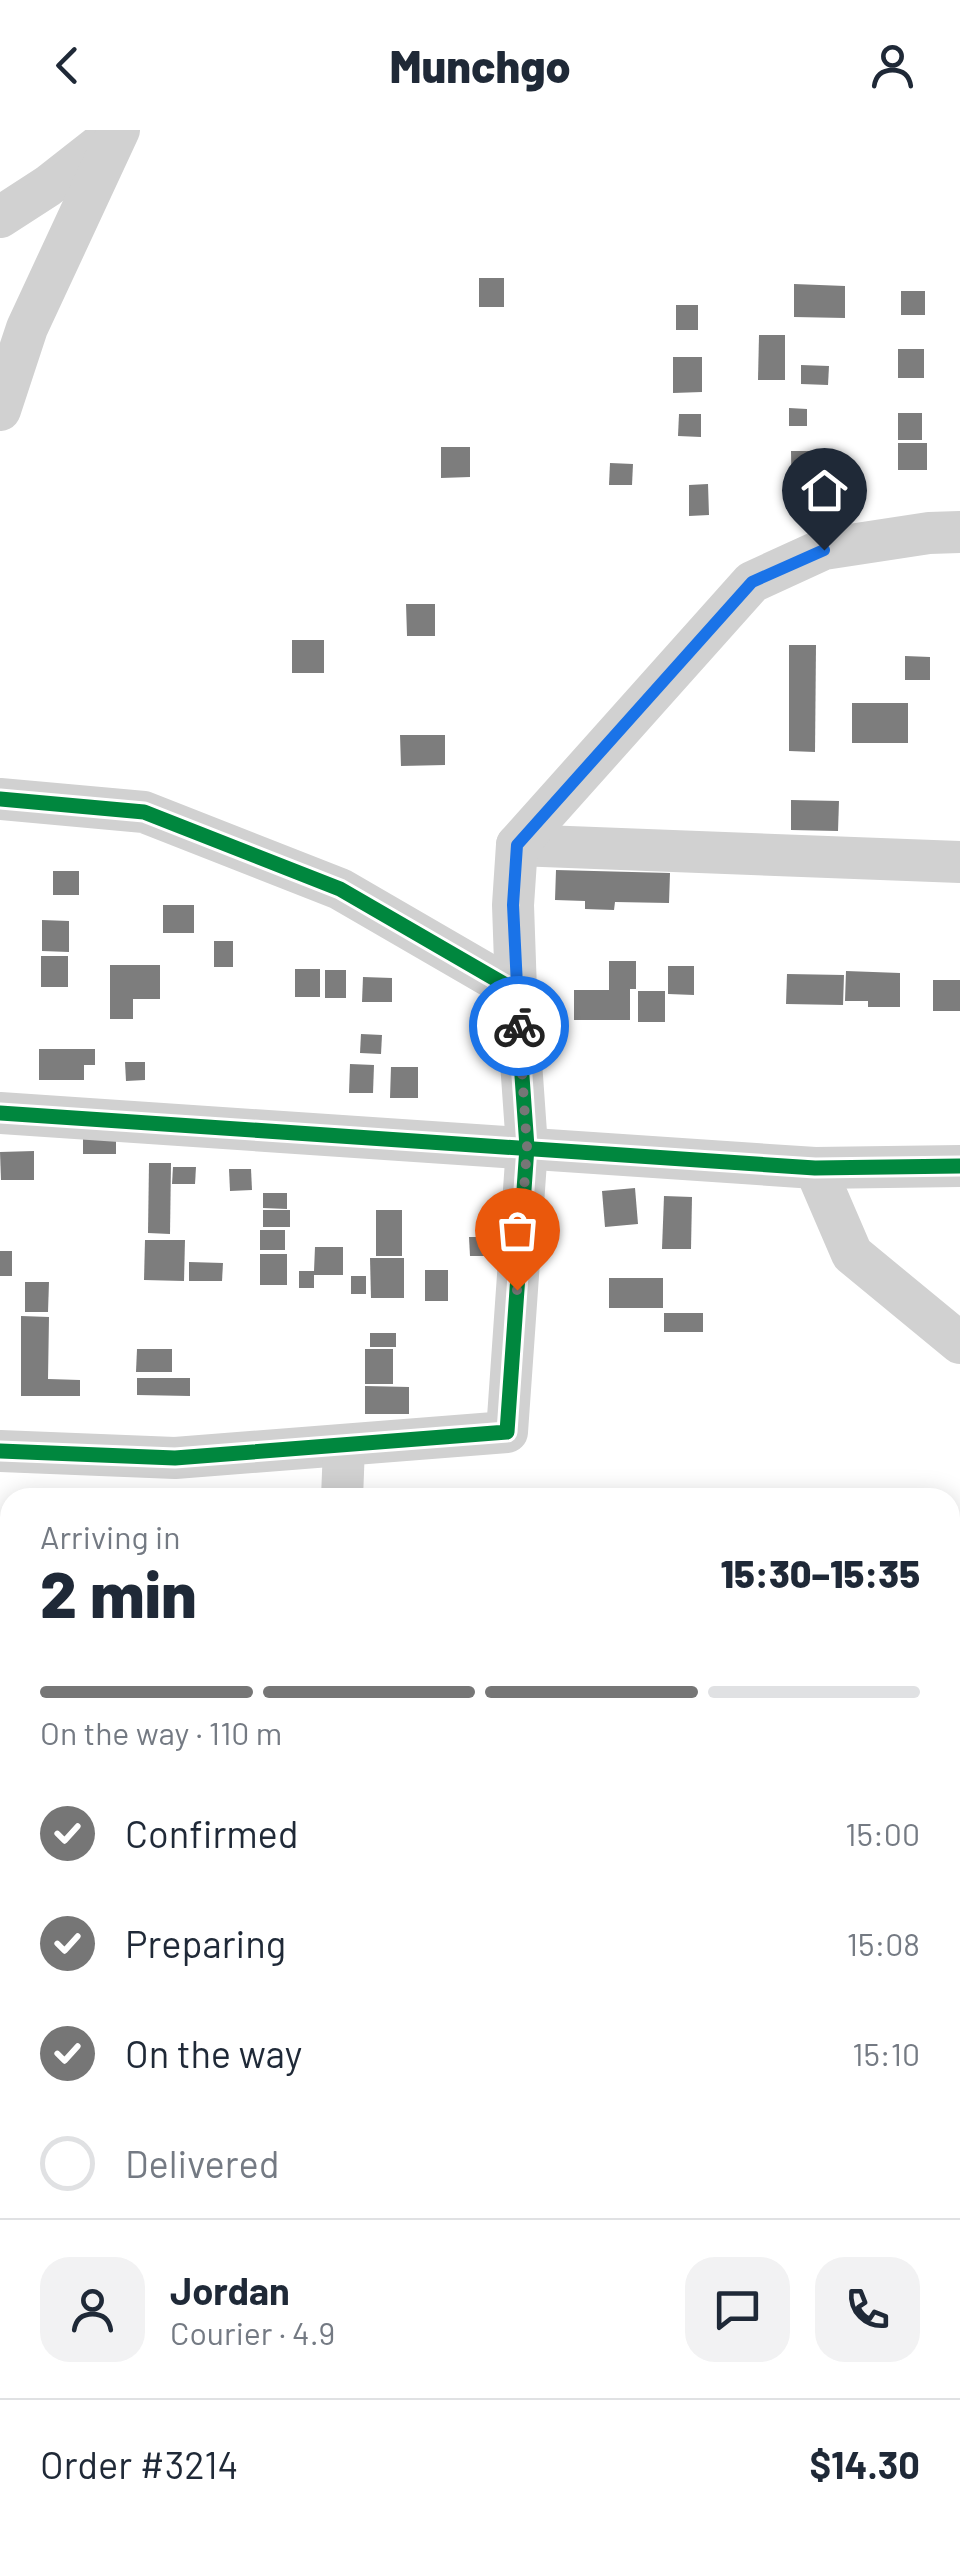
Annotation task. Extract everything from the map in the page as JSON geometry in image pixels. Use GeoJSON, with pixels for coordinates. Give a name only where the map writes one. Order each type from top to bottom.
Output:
{"type":"FeatureCollection","features":[{"type":"Feature","properties":{"kind":"street"},"geometry":{"type":"LineString","coordinates":[[0,217],[48,186],[119,130]]}},
{"type":"Feature","properties":{"kind":"street"},"geometry":{"type":"LineString","coordinates":[[0,410],[28,328],[119,130]]}},
{"type":"Feature","properties":{"kind":"street"},"geometry":{"type":"LineString","coordinates":[[0,1451],[175,1458],[507,1432],[527,1147],[513,905],[517,845],[752,582],[824,550],[929,532],[960,532]]}},
{"type":"Feature","properties":{"kind":"street"},"geometry":{"type":"LineString","coordinates":[[0,799],[144,812],[340,889],[516,991]]}},
{"type":"Feature","properties":{"kind":"street"},"geometry":{"type":"LineString","coordinates":[[517,845],[960,862]]}},
{"type":"Feature","properties":{"kind":"street"},"geometry":{"type":"LineString","coordinates":[[0,1113],[815,1168],[960,1166]]}},
{"type":"Feature","properties":{"kind":"street"},"geometry":{"type":"LineString","coordinates":[[815,1168],[852,1254],[960,1343]]}},
{"type":"Feature","properties":{"kind":"street"},"geometry":{"type":"LineString","coordinates":[[342,1488],[344,1447]]}},
{"type":"Feature","properties":{"kind":"building"},"geometry":{"type":"Polygon","coordinates":[[[479,278],[504,278],[504,307],[479,307],[479,278]]]}},
{"type":"Feature","properties":{"kind":"building"},"geometry":{"type":"Polygon","coordinates":[[[794,284],[845,286],[845,318],[794,317],[794,284]]]}},
{"type":"Feature","properties":{"kind":"building"},"geometry":{"type":"Polygon","coordinates":[[[901,291],[925,291],[925,315],[901,315],[901,291]]]}},
{"type":"Feature","properties":{"kind":"building"},"geometry":{"type":"Polygon","coordinates":[[[676,305],[698,305],[698,330],[676,330],[676,305]]]}},
{"type":"Feature","properties":{"kind":"building"},"geometry":{"type":"Polygon","coordinates":[[[759,335],[785,335],[785,380],[758,380],[759,335]]]}},
{"type":"Feature","properties":{"kind":"building"},"geometry":{"type":"Polygon","coordinates":[[[898,349],[924,349],[924,378],[898,378],[898,349]]]}},
{"type":"Feature","properties":{"kind":"building"},"geometry":{"type":"Polygon","coordinates":[[[673,357],[702,357],[702,392],[673,393],[673,357]]]}},
{"type":"Feature","properties":{"kind":"building"},"geometry":{"type":"Polygon","coordinates":[[[801,365],[829,366],[828,385],[801,384],[801,365]]]}},
{"type":"Feature","properties":{"kind":"building"},"geometry":{"type":"Polygon","coordinates":[[[789,408],[807,409],[807,426],[789,426],[789,408]]]}},
{"type":"Feature","properties":{"kind":"building"},"geometry":{"type":"Polygon","coordinates":[[[898,413],[922,413],[922,440],[898,440],[898,413]]]}},
{"type":"Feature","properties":{"kind":"building"},"geometry":{"type":"Polygon","coordinates":[[[679,414],[701,414],[701,437],[678,436],[679,414]]]}},
{"type":"Feature","properties":{"kind":"building"},"geometry":{"type":"Polygon","coordinates":[[[898,443],[927,443],[927,470],[898,470],[898,443]]]}},
{"type":"Feature","properties":{"kind":"building"},"geometry":{"type":"Polygon","coordinates":[[[441,447],[470,447],[470,477],[441,478],[441,447]]]}},
{"type":"Feature","properties":{"kind":"building"},"geometry":{"type":"Polygon","coordinates":[[[791,451],[818,451],[818,484],[841,484],[842,511],[792,511],[791,451]]]}},
{"type":"Feature","properties":{"kind":"building"},"geometry":{"type":"Polygon","coordinates":[[[610,463],[633,464],[632,485],[609,485],[610,463]]]}},
{"type":"Feature","properties":{"kind":"building"},"geometry":{"type":"Polygon","coordinates":[[[708,484],[709,515],[689,516],[689,485],[708,484]]]}},
{"type":"Feature","properties":{"kind":"building"},"geometry":{"type":"Polygon","coordinates":[[[406,604],[435,604],[435,636],[407,636],[406,604]]]}},
{"type":"Feature","properties":{"kind":"building"},"geometry":{"type":"Polygon","coordinates":[[[292,640],[324,640],[324,673],[292,673],[292,640]]]}},
{"type":"Feature","properties":{"kind":"building"},"geometry":{"type":"Polygon","coordinates":[[[789,645],[816,645],[815,752],[789,751],[789,645]]]}},
{"type":"Feature","properties":{"kind":"building"},"geometry":{"type":"Polygon","coordinates":[[[905,656],[930,657],[930,680],[905,680],[905,656]]]}},
{"type":"Feature","properties":{"kind":"building"},"geometry":{"type":"Polygon","coordinates":[[[852,703],[908,703],[908,743],[852,743],[852,703]]]}},
{"type":"Feature","properties":{"kind":"building"},"geometry":{"type":"Polygon","coordinates":[[[400,735],[445,735],[445,765],[401,766],[400,735]]]}},
{"type":"Feature","properties":{"kind":"building"},"geometry":{"type":"Polygon","coordinates":[[[791,800],[839,801],[838,831],[791,830],[791,800]]]}},
{"type":"Feature","properties":{"kind":"building"},"geometry":{"type":"Polygon","coordinates":[[[556,870],[670,873],[669,903],[615,902],[614,910],[585,909],[585,901],[555,900],[556,870]]]}},
{"type":"Feature","properties":{"kind":"building"},"geometry":{"type":"Polygon","coordinates":[[[53,871],[79,871],[79,895],[53,895],[53,871]]]}},
{"type":"Feature","properties":{"kind":"building"},"geometry":{"type":"Polygon","coordinates":[[[163,905],[194,905],[194,933],[163,933],[163,905]]]}},
{"type":"Feature","properties":{"kind":"building"},"geometry":{"type":"Polygon","coordinates":[[[42,920],[69,921],[69,952],[42,951],[42,920]]]}},
{"type":"Feature","properties":{"kind":"building"},"geometry":{"type":"Polygon","coordinates":[[[214,941],[233,941],[233,967],[214,967],[214,941]]]}},
{"type":"Feature","properties":{"kind":"building"},"geometry":{"type":"Polygon","coordinates":[[[41,956],[68,956],[68,987],[41,987],[41,956]]]}},
{"type":"Feature","properties":{"kind":"building"},"geometry":{"type":"Polygon","coordinates":[[[609,961],[636,961],[636,989],[630,989],[630,1020],[574,1020],[574,990],[609,990],[609,961]]]}},
{"type":"Feature","properties":{"kind":"building"},"geometry":{"type":"Polygon","coordinates":[[[110,965],[160,965],[160,999],[133,999],[133,1019],[110,1019],[110,965]]]}},
{"type":"Feature","properties":{"kind":"building"},"geometry":{"type":"Polygon","coordinates":[[[668,966],[694,966],[694,995],[668,994],[668,966]]]}},
{"type":"Feature","properties":{"kind":"building"},"geometry":{"type":"Polygon","coordinates":[[[295,969],[320,969],[320,997],[295,997],[295,969]]]}},
{"type":"Feature","properties":{"kind":"building"},"geometry":{"type":"Polygon","coordinates":[[[325,970],[346,970],[346,998],[325,998],[325,970]]]}},
{"type":"Feature","properties":{"kind":"building"},"geometry":{"type":"Polygon","coordinates":[[[846,971],[900,973],[900,1007],[868,1007],[868,1001],[845,1001],[846,971]]]}},
{"type":"Feature","properties":{"kind":"building"},"geometry":{"type":"Polygon","coordinates":[[[787,974],[844,975],[843,1005],[786,1004],[787,974]]]}},
{"type":"Feature","properties":{"kind":"building"},"geometry":{"type":"Polygon","coordinates":[[[363,977],[392,978],[392,1002],[362,1002],[363,977]]]}},
{"type":"Feature","properties":{"kind":"building"},"geometry":{"type":"Polygon","coordinates":[[[933,980],[960,980],[960,1011],[933,1011],[933,980]]]}},
{"type":"Feature","properties":{"kind":"building"},"geometry":{"type":"Polygon","coordinates":[[[638,991],[665,991],[665,1022],[638,1022],[638,991]]]}},
{"type":"Feature","properties":{"kind":"building"},"geometry":{"type":"Polygon","coordinates":[[[361,1034],[382,1035],[381,1054],[360,1053],[361,1034]]]}},
{"type":"Feature","properties":{"kind":"building"},"geometry":{"type":"Polygon","coordinates":[[[39,1049],[95,1049],[95,1065],[84,1065],[84,1080],[39,1080],[39,1049]]]}},
{"type":"Feature","properties":{"kind":"building"},"geometry":{"type":"Polygon","coordinates":[[[125,1062],[145,1062],[145,1080],[126,1081],[125,1062]]]}},
{"type":"Feature","properties":{"kind":"building"},"geometry":{"type":"Polygon","coordinates":[[[350,1064],[374,1065],[373,1093],[349,1093],[350,1064]]]}},
{"type":"Feature","properties":{"kind":"building"},"geometry":{"type":"Polygon","coordinates":[[[391,1067],[418,1067],[418,1098],[390,1098],[391,1067]]]}},
{"type":"Feature","properties":{"kind":"building"},"geometry":{"type":"Polygon","coordinates":[[[83,1139],[116,1139],[116,1154],[83,1154],[83,1139]]]}},
{"type":"Feature","properties":{"kind":"building"},"geometry":{"type":"Polygon","coordinates":[[[34,1151],[34,1180],[1,1180],[0,1152],[34,1151]]]}},
{"type":"Feature","properties":{"kind":"building"},"geometry":{"type":"Polygon","coordinates":[[[149,1163],[171,1163],[170,1234],[148,1233],[149,1163]]]}},
{"type":"Feature","properties":{"kind":"building"},"geometry":{"type":"Polygon","coordinates":[[[173,1167],[196,1167],[195,1184],[172,1184],[173,1167]]]}},
{"type":"Feature","properties":{"kind":"building"},"geometry":{"type":"Polygon","coordinates":[[[229,1169],[251,1169],[252,1190],[230,1191],[229,1169]]]}},
{"type":"Feature","properties":{"kind":"building"},"geometry":{"type":"Polygon","coordinates":[[[635,1188],[638,1224],[605,1227],[602,1191],[635,1188]]]}},
{"type":"Feature","properties":{"kind":"building"},"geometry":{"type":"Polygon","coordinates":[[[263,1193],[287,1193],[287,1209],[263,1208],[263,1193]]]}},
{"type":"Feature","properties":{"kind":"building"},"geometry":{"type":"Polygon","coordinates":[[[664,1196],[692,1197],[691,1249],[662,1249],[664,1196]]]}},
{"type":"Feature","properties":{"kind":"building"},"geometry":{"type":"Polygon","coordinates":[[[263,1210],[290,1210],[290,1227],[263,1227],[263,1210]]]}},
{"type":"Feature","properties":{"kind":"building"},"geometry":{"type":"Polygon","coordinates":[[[376,1210],[402,1210],[402,1256],[376,1256],[376,1210]]]}},
{"type":"Feature","properties":{"kind":"building"},"geometry":{"type":"Polygon","coordinates":[[[260,1230],[285,1230],[285,1250],[260,1250],[260,1230]]]}},
{"type":"Feature","properties":{"kind":"building"},"geometry":{"type":"Polygon","coordinates":[[[469,1237],[488,1237],[488,1256],[470,1256],[469,1237]]]}},
{"type":"Feature","properties":{"kind":"building"},"geometry":{"type":"Polygon","coordinates":[[[145,1240],[185,1240],[184,1281],[144,1280],[145,1240]]]}},
{"type":"Feature","properties":{"kind":"building"},"geometry":{"type":"Polygon","coordinates":[[[315,1247],[343,1247],[343,1275],[314,1275],[314,1288],[299,1288],[299,1271],[314,1271],[315,1247]]]}},
{"type":"Feature","properties":{"kind":"building"},"geometry":{"type":"Polygon","coordinates":[[[0,1251],[12,1251],[12,1276],[0,1276],[0,1251]]]}},
{"type":"Feature","properties":{"kind":"building"},"geometry":{"type":"Polygon","coordinates":[[[260,1254],[287,1254],[287,1285],[260,1285],[260,1254]]]}},
{"type":"Feature","properties":{"kind":"building"},"geometry":{"type":"Polygon","coordinates":[[[370,1258],[404,1258],[404,1298],[371,1298],[370,1258]]]}},
{"type":"Feature","properties":{"kind":"building"},"geometry":{"type":"Polygon","coordinates":[[[189,1262],[223,1263],[222,1281],[189,1281],[189,1262]]]}},
{"type":"Feature","properties":{"kind":"building"},"geometry":{"type":"Polygon","coordinates":[[[425,1270],[448,1270],[448,1301],[425,1301],[425,1270]]]}},
{"type":"Feature","properties":{"kind":"building"},"geometry":{"type":"Polygon","coordinates":[[[351,1276],[366,1276],[366,1294],[351,1294],[351,1276]]]}},
{"type":"Feature","properties":{"kind":"building"},"geometry":{"type":"Polygon","coordinates":[[[609,1278],[663,1278],[663,1308],[609,1308],[609,1278]]]}},
{"type":"Feature","properties":{"kind":"building"},"geometry":{"type":"Polygon","coordinates":[[[25,1282],[49,1282],[48,1312],[25,1312],[25,1282]]]}},
{"type":"Feature","properties":{"kind":"building"},"geometry":{"type":"Polygon","coordinates":[[[664,1313],[703,1313],[703,1332],[664,1332],[664,1313]]]}},
{"type":"Feature","properties":{"kind":"building"},"geometry":{"type":"Polygon","coordinates":[[[21,1316],[49,1317],[48,1379],[80,1380],[80,1396],[21,1396],[21,1316]]]}},
{"type":"Feature","properties":{"kind":"building"},"geometry":{"type":"Polygon","coordinates":[[[370,1333],[396,1333],[396,1347],[370,1347],[370,1333]]]}},
{"type":"Feature","properties":{"kind":"building"},"geometry":{"type":"Polygon","coordinates":[[[137,1349],[172,1349],[172,1372],[136,1372],[137,1349]]]}},
{"type":"Feature","properties":{"kind":"building"},"geometry":{"type":"Polygon","coordinates":[[[365,1349],[393,1349],[393,1384],[365,1384],[365,1349]]]}},
{"type":"Feature","properties":{"kind":"building"},"geometry":{"type":"Polygon","coordinates":[[[137,1378],[190,1378],[190,1396],[137,1395],[137,1378]]]}},
{"type":"Feature","properties":{"kind":"building"},"geometry":{"type":"Polygon","coordinates":[[[365,1386],[409,1387],[409,1414],[365,1414],[365,1386]]]}},
{"type":"Feature","properties":{"kind":"cycle path"},"geometry":{"type":"LineString","coordinates":[[0,799],[144,812],[340,889],[516,991],[527,1147],[507,1432],[175,1458],[0,1451]]}},
{"type":"Feature","properties":{"kind":"cycle path"},"geometry":{"type":"LineString","coordinates":[[0,1113],[815,1168],[960,1166]]}},
{"type":"Feature","properties":{"kind":"way so far"},"geometry":{"type":"LineString","coordinates":[[517,1290],[527,1147],[519,1026]]}},
{"type":"Feature","properties":{"kind":"route"},"geometry":{"type":"LineString","coordinates":[[519,1026],[513,905],[517,845],[752,582],[824,550]]}}]}
